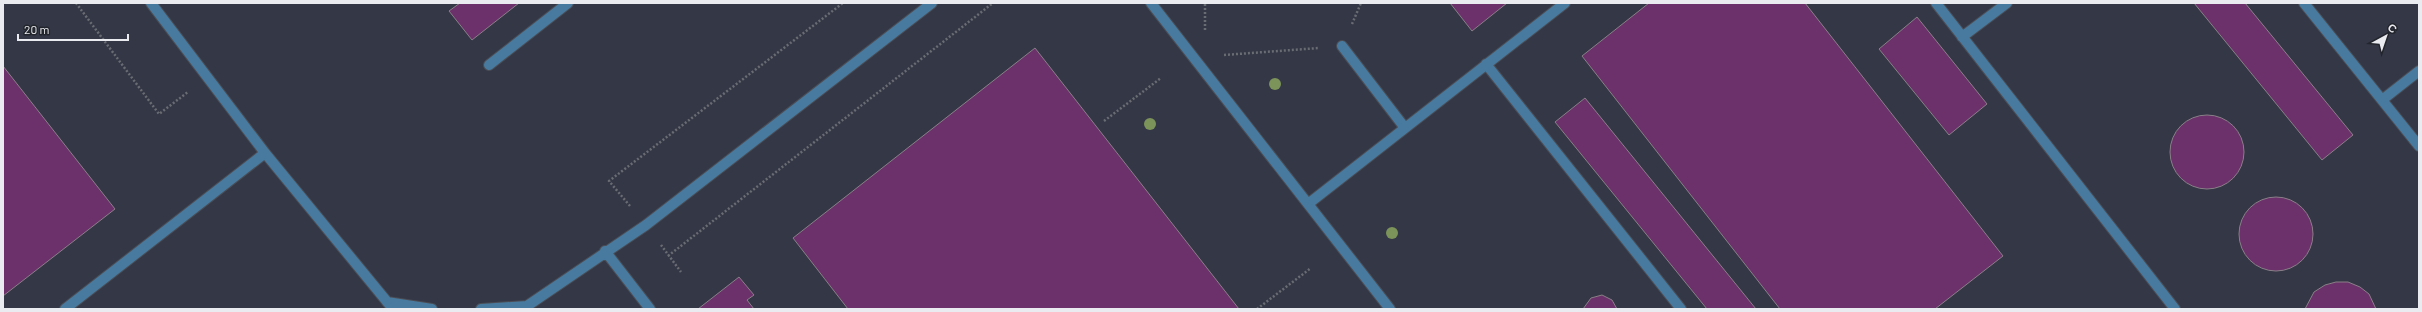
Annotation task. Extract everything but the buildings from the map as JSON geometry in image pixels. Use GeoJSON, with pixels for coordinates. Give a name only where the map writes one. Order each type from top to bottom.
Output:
{"type":"FeatureCollection","features":[{"type":"Feature","properties":{"kind":"lane"},"geometry":{"type":"LineString","coordinates":[[151,3],[265,153],[390,305],[432,309]]}},
{"type":"Feature","properties":{"kind":"lane"},"geometry":{"type":"LineString","coordinates":[[489,65],[568,3]]}},
{"type":"Feature","properties":{"kind":"lane"},"geometry":{"type":"LineString","coordinates":[[481,309],[527,306],[605,251],[646,225],[932,3]]}},
{"type":"Feature","properties":{"kind":"lane"},"geometry":{"type":"LineString","coordinates":[[1151,3],[1390,309]]}},
{"type":"Feature","properties":{"kind":"lane"},"geometry":{"type":"LineString","coordinates":[[1308,204],[1565,3]]}},
{"type":"Feature","properties":{"kind":"lane"},"geometry":{"type":"LineString","coordinates":[[1936,3],[2175,309]]}},
{"type":"Feature","properties":{"kind":"lane"},"geometry":{"type":"LineString","coordinates":[[1962,37],[2007,3]]}},
{"type":"Feature","properties":{"kind":"lane"},"geometry":{"type":"LineString","coordinates":[[2304,3],[2419,146]]}},
{"type":"Feature","properties":{"kind":"lane"},"geometry":{"type":"LineString","coordinates":[[1342,46],[1405,128]]}},
{"type":"Feature","properties":{"kind":"lane"},"geometry":{"type":"LineString","coordinates":[[1486,64],[1681,309]]}},
{"type":"Feature","properties":{"kind":"lane"},"geometry":{"type":"LineString","coordinates":[[2382,100],[2419,70]]}},
{"type":"Feature","properties":{"kind":"lane"},"geometry":{"type":"LineString","coordinates":[[65,309],[265,153]]}},
{"type":"Feature","properties":{"kind":"lane"},"geometry":{"type":"LineString","coordinates":[[605,251],[650,309]]}},
{"type":"Feature","properties":{"kind":"path"},"geometry":{"type":"LineString","coordinates":[[76,3],[159,114],[206,77]]}},
{"type":"Feature","properties":{"kind":"path"},"geometry":{"type":"LineString","coordinates":[[681,272],[646,225],[608,181],[843,3]]}},
{"type":"Feature","properties":{"kind":"path"},"geometry":{"type":"LineString","coordinates":[[668,256],[993,3]]}},
{"type":"Feature","properties":{"kind":"path"},"geometry":{"type":"LineString","coordinates":[[1216,56],[1342,46]]}},
{"type":"Feature","properties":{"kind":"path"},"geometry":{"type":"LineString","coordinates":[[1104,121],[1161,78]]}},
{"type":"Feature","properties":{"kind":"path"},"geometry":{"type":"LineString","coordinates":[[1258,309],[1311,268]]}},
{"type":"Feature","properties":{"kind":"shaded area"},"geometry":{"type":"Polygon","coordinates":[[[3,3],[2419,3],[2419,309],[3,309],[3,3]]]}}]}
